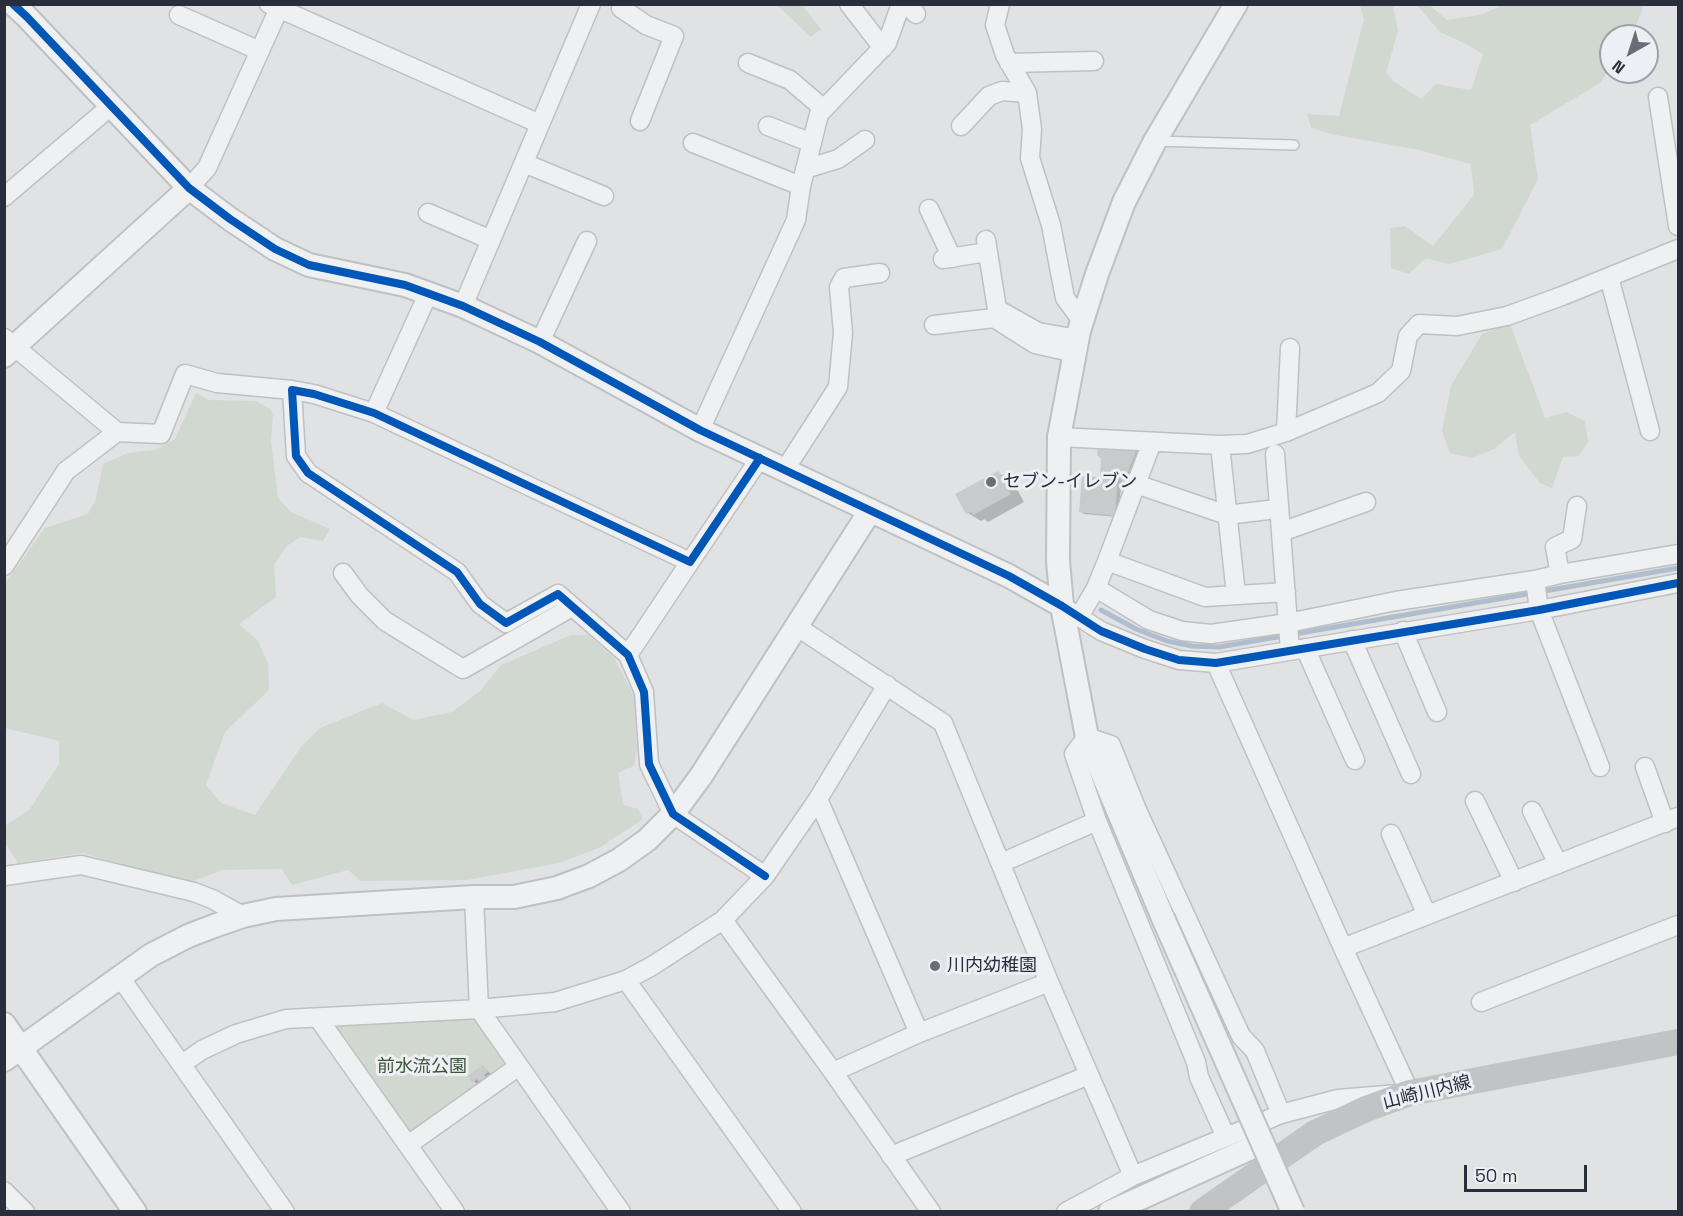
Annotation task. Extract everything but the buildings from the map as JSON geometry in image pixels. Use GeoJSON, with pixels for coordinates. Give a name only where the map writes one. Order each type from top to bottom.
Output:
{"type":"FeatureCollection","features":[{"type":"Feature","properties":{"kind":"main road","name":"山崎川内線"},"geometry":{"type":"LineString","coordinates":[[1202,1212],[1315,1133],[1366,1109],[1410,1094],[1678,1042]]}},
{"type":"Feature","properties":{"kind":"street"},"geometry":{"type":"LineString","coordinates":[[13,4],[27,16],[189,188],[275,249],[309,265],[405,285],[463,306],[540,342],[700,430],[1009,576],[1101,631],[1145,649],[1179,660],[1216,663],[1539,610],[1678,583]]}},
{"type":"Feature","properties":{"kind":"street"},"geometry":{"type":"LineString","coordinates":[[463,306],[591,4]]}},
{"type":"Feature","properties":{"kind":"street"},"geometry":{"type":"LineString","coordinates":[[617,6],[638,6],[640,4]]}},
{"type":"Feature","properties":{"kind":"street"},"geometry":{"type":"LineString","coordinates":[[849,4],[883,48]]}},
{"type":"Feature","properties":{"kind":"street"},"geometry":{"type":"LineString","coordinates":[[1000,4],[995,25],[1005,55],[1027,93],[1032,129],[1030,159],[1051,225],[1065,298],[1078,338]]}},
{"type":"Feature","properties":{"kind":"street"},"geometry":{"type":"LineString","coordinates":[[1236,4],[1155,141],[1124,202],[1097,274],[1078,338],[1059,437],[1058,561],[1071,612],[1087,737],[1163,918],[1293,1212]]}},
{"type":"Feature","properties":{"kind":"street"},"geometry":{"type":"LineString","coordinates":[[540,124],[276,6],[260,51],[207,168],[189,188],[8,347],[117,432],[161,434],[185,374],[217,383],[314,394],[374,413],[690,562]]}},
{"type":"Feature","properties":{"kind":"street"},"geometry":{"type":"LineString","coordinates":[[617,6],[646,25],[674,36],[640,121]]}},
{"type":"Feature","properties":{"kind":"street"},"geometry":{"type":"LineString","coordinates":[[700,430],[796,220],[803,178],[819,114],[883,48],[908,8]]}},
{"type":"Feature","properties":{"kind":"street"},"geometry":{"type":"LineString","coordinates":[[179,15],[260,51]]}},
{"type":"Feature","properties":{"kind":"street"},"geometry":{"type":"LineString","coordinates":[[1009,63],[1094,61]]}},
{"type":"Feature","properties":{"kind":"street"},"geometry":{"type":"LineString","coordinates":[[748,63],[790,80],[824,109]]}},
{"type":"Feature","properties":{"kind":"street"},"geometry":{"type":"LineString","coordinates":[[962,126],[989,96],[1002,91],[1027,93]]}},
{"type":"Feature","properties":{"kind":"street"},"geometry":{"type":"LineString","coordinates":[[1658,97],[1678,226]]}},
{"type":"Feature","properties":{"kind":"street"},"geometry":{"type":"LineString","coordinates":[[5,196],[111,106]]}},
{"type":"Feature","properties":{"kind":"street"},"geometry":{"type":"LineString","coordinates":[[768,126],[812,143]]}},
{"type":"Feature","properties":{"kind":"street"},"geometry":{"type":"LineString","coordinates":[[693,143],[803,178],[838,159],[866,140]]}},
{"type":"Feature","properties":{"kind":"street"},"geometry":{"type":"LineString","coordinates":[[524,163],[604,196]]}},
{"type":"Feature","properties":{"kind":"street"},"geometry":{"type":"LineString","coordinates":[[929,208],[948,259],[986,246],[997,309],[1038,332],[1078,338]]}},
{"type":"Feature","properties":{"kind":"street"},"geometry":{"type":"LineString","coordinates":[[428,213],[491,240]]}},
{"type":"Feature","properties":{"kind":"street"},"geometry":{"type":"LineString","coordinates":[[540,342],[587,241]]}},
{"type":"Feature","properties":{"kind":"street"},"geometry":{"type":"LineString","coordinates":[[1059,437],[1220,445],[1247,444],[1287,432],[1378,393],[1401,370],[1408,336],[1419,324],[1457,326],[1507,316],[1678,249]]}},
{"type":"Feature","properties":{"kind":"street"},"geometry":{"type":"LineString","coordinates":[[784,471],[838,387],[843,333],[839,287],[844,278],[880,273]]}},
{"type":"Feature","properties":{"kind":"street"},"geometry":{"type":"LineString","coordinates":[[1609,277],[1650,431]]}},
{"type":"Feature","properties":{"kind":"street"},"geometry":{"type":"LineString","coordinates":[[374,413],[428,294]]}},
{"type":"Feature","properties":{"kind":"street"},"geometry":{"type":"LineString","coordinates":[[934,325],[994,318],[1035,344],[1078,338]]}},
{"type":"Feature","properties":{"kind":"street"},"geometry":{"type":"LineString","coordinates":[[1287,432],[1290,348]]}},
{"type":"Feature","properties":{"kind":"street"},"geometry":{"type":"LineString","coordinates":[[292,390],[296,456],[308,473],[457,572],[480,604],[506,623],[558,594],[628,655],[644,692],[649,764],[673,814],[765,876]]}},
{"type":"Feature","properties":{"kind":"street"},"geometry":{"type":"LineString","coordinates":[[4,566],[66,471],[117,432]]}},
{"type":"Feature","properties":{"kind":"street"},"geometry":{"type":"LineString","coordinates":[[1071,612],[1095,588],[1152,442]]}},
{"type":"Feature","properties":{"kind":"street"},"geometry":{"type":"LineString","coordinates":[[1220,445],[1236,595]]}},
{"type":"Feature","properties":{"kind":"street"},"geometry":{"type":"LineString","coordinates":[[1275,454],[1288,623],[1298,649],[1355,760]]}},
{"type":"Feature","properties":{"kind":"street"},"geometry":{"type":"LineString","coordinates":[[628,655],[760,458]]}},
{"type":"Feature","properties":{"kind":"street"},"geometry":{"type":"LineString","coordinates":[[1136,484],[1227,515],[1268,510]]}},
{"type":"Feature","properties":{"kind":"street"},"geometry":{"type":"LineString","coordinates":[[1281,532],[1366,502]]}},
{"type":"Feature","properties":{"kind":"street"},"geometry":{"type":"LineString","coordinates":[[1560,574],[1555,547],[1572,538],[1577,506]]}},
{"type":"Feature","properties":{"kind":"street"},"geometry":{"type":"LineString","coordinates":[[13,1054],[151,956],[188,936],[243,916],[276,909],[474,897],[514,897],[557,888],[589,876],[620,860],[647,840],[673,814],[701,776],[870,511]]}},
{"type":"Feature","properties":{"kind":"street"},"geometry":{"type":"LineString","coordinates":[[1095,588],[1149,620],[1182,631],[1211,634],[1288,623],[1396,601],[1535,580],[1678,554]]}},
{"type":"Feature","properties":{"kind":"street"},"geometry":{"type":"LineString","coordinates":[[1107,561],[1204,597],[1286,592]]}},
{"type":"Feature","properties":{"kind":"street"},"geometry":{"type":"LineString","coordinates":[[343,573],[360,596],[385,621],[463,669],[572,608]]}},
{"type":"Feature","properties":{"kind":"street"},"geometry":{"type":"LineString","coordinates":[[1535,580],[1539,610],[1600,767]]}},
{"type":"Feature","properties":{"kind":"street"},"geometry":{"type":"LineString","coordinates":[[796,626],[943,723],[1048,982],[1133,1176]]}},
{"type":"Feature","properties":{"kind":"street"},"geometry":{"type":"LineString","coordinates":[[1403,631],[1437,712]]}},
{"type":"Feature","properties":{"kind":"street"},"geometry":{"type":"LineString","coordinates":[[1352,640],[1411,774]]}},
{"type":"Feature","properties":{"kind":"street"},"geometry":{"type":"LineString","coordinates":[[1066,1212],[1133,1176],[1281,1114],[1338,1099],[1410,1094],[1216,663]]}},
{"type":"Feature","properties":{"kind":"street"},"geometry":{"type":"LineString","coordinates":[[182,1064],[202,1050],[244,1031],[286,1019],[479,1009],[555,1002],[626,980],[723,920],[765,876],[818,799],[887,685]]}},
{"type":"Feature","properties":{"kind":"street"},"geometry":{"type":"LineString","coordinates":[[1087,737],[1074,754],[1097,821],[1196,1062],[1199,1077],[1226,1137]]}},
{"type":"Feature","properties":{"kind":"street"},"geometry":{"type":"LineString","coordinates":[[1087,737],[1111,745],[1137,810],[1241,1036],[1255,1051],[1281,1114]]}},
{"type":"Feature","properties":{"kind":"street"},"geometry":{"type":"LineString","coordinates":[[1343,948],[1672,820],[1645,767]]}},
{"type":"Feature","properties":{"kind":"street"},"geometry":{"type":"LineString","coordinates":[[818,799],[919,1033]]}},
{"type":"Feature","properties":{"kind":"street"},"geometry":{"type":"LineString","coordinates":[[1475,801],[1514,882]]}},
{"type":"Feature","properties":{"kind":"street"},"geometry":{"type":"LineString","coordinates":[[1532,811],[1558,864]]}},
{"type":"Feature","properties":{"kind":"street"},"geometry":{"type":"LineString","coordinates":[[1001,863],[1097,821]]}},
{"type":"Feature","properties":{"kind":"street"},"geometry":{"type":"LineString","coordinates":[[1391,834],[1427,915]]}},
{"type":"Feature","properties":{"kind":"street"},"geometry":{"type":"LineString","coordinates":[[8,870],[81,865],[194,892],[243,916]]}},
{"type":"Feature","properties":{"kind":"street"},"geometry":{"type":"LineString","coordinates":[[474,897],[479,1009],[621,1212]]}},
{"type":"Feature","properties":{"kind":"street"},"geometry":{"type":"LineString","coordinates":[[723,920],[931,1212]]}},
{"type":"Feature","properties":{"kind":"street"},"geometry":{"type":"LineString","coordinates":[[1481,1002],[1678,925]]}},
{"type":"Feature","properties":{"kind":"street"},"geometry":{"type":"LineString","coordinates":[[120,977],[285,1212]]}},
{"type":"Feature","properties":{"kind":"street"},"geometry":{"type":"LineString","coordinates":[[626,980],[792,1212]]}},
{"type":"Feature","properties":{"kind":"street"},"geometry":{"type":"LineString","coordinates":[[833,1072],[919,1033],[1048,982]]}},
{"type":"Feature","properties":{"kind":"street"},"geometry":{"type":"LineString","coordinates":[[318,1018],[455,1212]]}},
{"type":"Feature","properties":{"kind":"street"},"geometry":{"type":"LineString","coordinates":[[4,1024],[13,1054],[135,1212]]}},
{"type":"Feature","properties":{"kind":"street"},"geometry":{"type":"LineString","coordinates":[[408,1145],[519,1066]]}},
{"type":"Feature","properties":{"kind":"street"},"geometry":{"type":"LineString","coordinates":[[891,1156],[1089,1075]]}},
{"type":"Feature","properties":{"kind":"street"},"geometry":{"type":"LineString","coordinates":[[1110,1212],[1262,1143]]}},
{"type":"Feature","properties":{"kind":"street"},"geometry":{"type":"LineString","coordinates":[[4,1191],[25,1212]]}},
{"type":"Feature","properties":{"kind":"lane"},"geometry":{"type":"LineString","coordinates":[[1155,141],[1294,145]]}},
{"type":"Feature","properties":{"kind":"green space"},"geometry":{"type":"Polygon","coordinates":[[[777,5],[802,5],[821,29],[811,37],[777,5]]]}},
{"type":"Feature","properties":{"kind":"green space"},"geometry":{"type":"Polygon","coordinates":[[[1360,5],[1393,5],[1398,31],[1386,73],[1394,82],[1421,99],[1436,84],[1471,90],[1483,54],[1440,32],[1417,5],[1429,5],[1447,20],[1480,15],[1503,5],[1644,5],[1637,24],[1599,24],[1599,84],[1530,125],[1538,179],[1502,249],[1449,264],[1426,258],[1409,274],[1391,268],[1390,228],[1405,226],[1433,246],[1474,195],[1471,164],[1415,149],[1330,134],[1311,127],[1307,114],[1339,116],[1364,19],[1360,5]]]}},
{"type":"Feature","properties":{"kind":"green space"},"geometry":{"type":"Polygon","coordinates":[[[1510,324],[1545,418],[1567,412],[1585,421],[1588,442],[1579,456],[1563,457],[1552,488],[1540,483],[1519,456],[1515,432],[1494,449],[1472,458],[1450,453],[1442,431],[1451,386],[1482,334],[1510,324]]]}},
{"type":"Feature","properties":{"kind":"green space"},"geometry":{"type":"Polygon","coordinates":[[[196,393],[209,400],[255,401],[270,409],[273,415],[271,441],[278,498],[291,512],[330,529],[323,541],[300,537],[287,546],[274,565],[276,597],[239,624],[258,641],[268,663],[269,690],[225,732],[206,785],[221,803],[255,815],[301,747],[320,728],[382,703],[414,720],[452,712],[480,691],[501,665],[571,635],[588,635],[614,658],[634,696],[637,749],[634,766],[618,773],[623,805],[638,809],[643,819],[599,848],[559,863],[467,880],[361,881],[348,870],[292,885],[282,869],[222,870],[189,883],[82,853],[18,863],[5,843],[5,826],[30,809],[59,764],[59,741],[5,728],[5,583],[45,528],[88,514],[96,499],[103,464],[128,453],[155,450],[175,439],[196,393]]]}},
{"type":"Feature","properties":{"kind":"green space","name":"前水流公園"},"geometry":{"type":"Polygon","coordinates":[[[470,1016],[478,1020],[505,1059],[504,1070],[414,1132],[406,1131],[336,1032],[340,1022],[470,1016]]]}},
{"type":"Feature","properties":{"kind":"waterway"},"geometry":{"type":"LineString","coordinates":[[1101,610],[1136,629],[1167,641],[1192,646],[1219,647],[1678,568]]}},
{"type":"Feature","properties":{"kind":"cycle path"},"geometry":{"type":"LineString","coordinates":[[13,4],[189,188],[275,249],[309,265],[405,285],[463,306],[540,342],[700,430],[1009,576],[1101,631],[1145,649],[1179,660],[1216,663],[1539,610],[1678,583]]}},
{"type":"Feature","properties":{"kind":"cycle path"},"geometry":{"type":"LineString","coordinates":[[760,458],[690,562],[374,413],[314,394],[292,390],[296,456],[308,473],[457,572],[480,604],[506,623],[558,594],[628,655],[644,692],[649,764],[673,814],[765,876]]}},
{"type":"Feature","properties":{"kind":"place","name":"セブン-イレブン"},"geometry":{"type":"Point","coordinates":[991,482]}},
{"type":"Feature","properties":{"kind":"place","name":"川内幼稚園"},"geometry":{"type":"Point","coordinates":[935,966]}}]}
